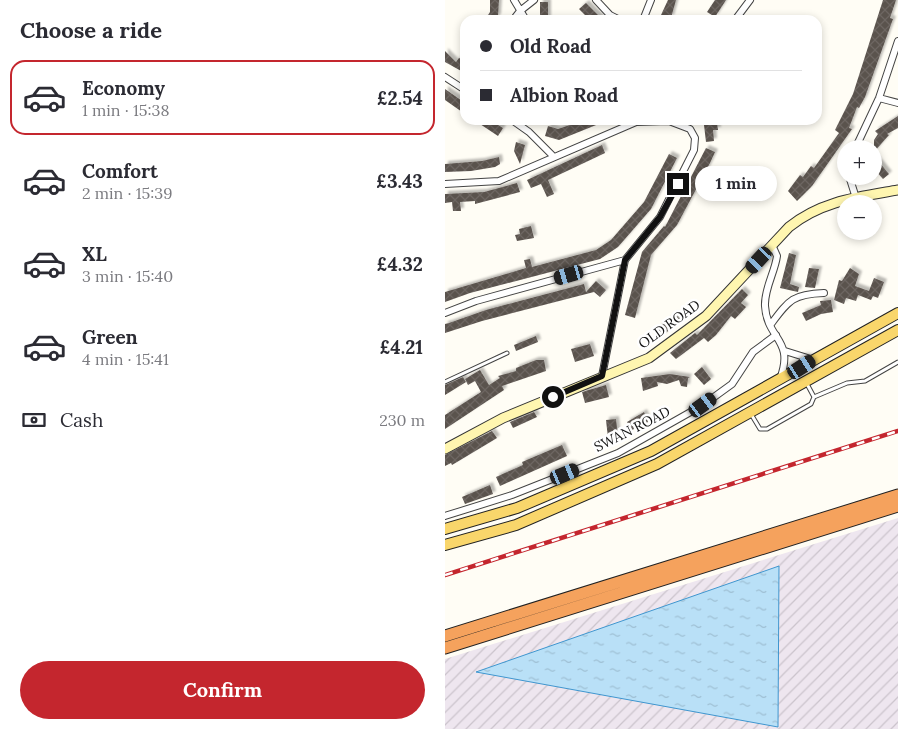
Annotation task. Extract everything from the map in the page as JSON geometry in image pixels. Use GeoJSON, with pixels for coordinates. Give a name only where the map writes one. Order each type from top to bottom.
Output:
{"type":"FeatureCollection","features":[{"type":"Feature","properties":{"kind":"highway"},"geometry":{"type":"LineString","coordinates":[[445,636],[898,494]]}},
{"type":"Feature","properties":{"kind":"highway"},"geometry":{"type":"LineString","coordinates":[[445,648],[898,506]]}},
{"type":"Feature","properties":{"kind":"main road"},"geometry":{"type":"LineString","coordinates":[[445,529],[517,508],[651,451],[898,313]]}},
{"type":"Feature","properties":{"kind":"main road"},"geometry":{"type":"LineString","coordinates":[[445,545],[516,525],[657,464],[898,330]]}},
{"type":"Feature","properties":{"kind":"street"},"geometry":{"type":"LineString","coordinates":[[513,0],[522,15]]}},
{"type":"Feature","properties":{"kind":"street"},"geometry":{"type":"LineString","coordinates":[[516,15],[534,0]]}},
{"type":"Feature","properties":{"kind":"street"},"geometry":{"type":"LineString","coordinates":[[596,0],[610,15]]}},
{"type":"Feature","properties":{"kind":"street"},"geometry":{"type":"LineString","coordinates":[[645,15],[651,0]]}},
{"type":"Feature","properties":{"kind":"street"},"geometry":{"type":"LineString","coordinates":[[739,15],[750,0]]}},
{"type":"Feature","properties":{"kind":"street"},"geometry":{"type":"LineString","coordinates":[[859,140],[879,98],[898,41]]}},
{"type":"Feature","properties":{"kind":"street"},"geometry":{"type":"LineString","coordinates":[[445,77],[460,86]]}},
{"type":"Feature","properties":{"kind":"street"},"geometry":{"type":"LineString","coordinates":[[879,98],[898,103]]}},
{"type":"Feature","properties":{"kind":"street"},"geometry":{"type":"LineString","coordinates":[[519,125],[529,132],[553,156]]}},
{"type":"Feature","properties":{"kind":"street"},"geometry":{"type":"LineString","coordinates":[[445,184],[499,181],[553,156],[629,125]]}},
{"type":"Feature","properties":{"kind":"street"},"geometry":{"type":"LineString","coordinates":[[602,376],[625,260],[660,217],[694,150],[695,138],[690,129],[680,125]]}},
{"type":"Feature","properties":{"kind":"street","name":"OLD ROAD"},"geometry":{"type":"LineString","coordinates":[[872,195],[898,190]]}},
{"type":"Feature","properties":{"kind":"street","name":"OLD ROAD"},"geometry":{"type":"LineString","coordinates":[[445,449],[503,418],[649,358],[706,316],[772,245],[802,217],[837,202]]}},
{"type":"Feature","properties":{"kind":"street"},"geometry":{"type":"LineString","coordinates":[[772,245],[777,256],[765,305],[775,335],[785,351],[784,368],[779,381]]}},
{"type":"Feature","properties":{"kind":"street"},"geometry":{"type":"LineString","coordinates":[[445,313],[475,301],[625,260]]}},
{"type":"Feature","properties":{"kind":"street"},"geometry":{"type":"LineString","coordinates":[[771,324],[790,299],[804,294],[824,293]]}},
{"type":"Feature","properties":{"kind":"street","name":"SWAN ROAD"},"geometry":{"type":"LineString","coordinates":[[445,516],[512,496],[618,453],[703,405],[732,384],[753,352],[775,335]]}},
{"type":"Feature","properties":{"kind":"street"},"geometry":{"type":"LineString","coordinates":[[785,351],[814,360]]}},
{"type":"Feature","properties":{"kind":"lane"},"geometry":{"type":"LineString","coordinates":[[445,382],[507,353]]}},
{"type":"Feature","properties":{"kind":"lane"},"geometry":{"type":"LineString","coordinates":[[750,412],[760,429],[767,430],[811,404],[814,397],[847,383],[865,381],[898,362]]}},
{"type":"Feature","properties":{"kind":"lane"},"geometry":{"type":"LineString","coordinates":[[805,381],[814,397]]}},
{"type":"Feature","properties":{"kind":"shaded area"},"geometry":{"type":"Polygon","coordinates":[[[898,518],[898,729],[445,729],[445,659],[898,518]]]}},
{"type":"Feature","properties":{"kind":"water"},"geometry":{"type":"Polygon","coordinates":[[[779,566],[778,727],[476,672],[779,566]]]}},
{"type":"Feature","properties":{"kind":"building"},"geometry":{"type":"Polygon","coordinates":[[[490,0],[499,0],[498,15],[488,15],[490,0]]]}},
{"type":"Feature","properties":{"kind":"building"},"geometry":{"type":"Polygon","coordinates":[[[668,0],[676,0],[672,15],[661,15],[668,0]]]}},
{"type":"Feature","properties":{"kind":"building"},"geometry":{"type":"Polygon","coordinates":[[[715,0],[726,0],[716,15],[707,12],[715,0]]]}},
{"type":"Feature","properties":{"kind":"building"},"geometry":{"type":"Polygon","coordinates":[[[883,0],[896,0],[890,18],[893,19],[865,97],[859,108],[857,107],[849,128],[852,129],[844,140],[837,140],[837,150],[812,186],[797,201],[788,191],[800,175],[803,177],[811,166],[814,168],[839,133],[835,130],[853,94],[883,0]]]}},
{"type":"Feature","properties":{"kind":"building"},"geometry":{"type":"Polygon","coordinates":[[[540,2],[548,2],[548,15],[540,15],[540,2]]]}},
{"type":"Feature","properties":{"kind":"building"},"geometry":{"type":"Polygon","coordinates":[[[586,3],[598,15],[585,15],[579,9],[586,3]]]}},
{"type":"Feature","properties":{"kind":"building"},"geometry":{"type":"Polygon","coordinates":[[[445,51],[456,62],[460,58],[460,70],[445,62],[445,51]]]}},
{"type":"Feature","properties":{"kind":"building"},"geometry":{"type":"Polygon","coordinates":[[[445,89],[460,100],[460,110],[445,100],[445,89]]]}},
{"type":"Feature","properties":{"kind":"building"},"geometry":{"type":"Polygon","coordinates":[[[898,116],[898,128],[887,134],[889,135],[882,143],[882,140],[874,140],[878,134],[875,131],[898,116]]]}},
{"type":"Feature","properties":{"kind":"building"},"geometry":{"type":"Polygon","coordinates":[[[482,125],[498,125],[503,128],[498,136],[482,125]]]}},
{"type":"Feature","properties":{"kind":"building"},"geometry":{"type":"Polygon","coordinates":[[[570,125],[596,125],[559,140],[545,136],[548,126],[558,129],[570,125]]]}},
{"type":"Feature","properties":{"kind":"building"},"geometry":{"type":"Polygon","coordinates":[[[704,125],[717,125],[718,130],[713,130],[714,141],[706,142],[704,125]]]}},
{"type":"Feature","properties":{"kind":"building"},"geometry":{"type":"Polygon","coordinates":[[[516,142],[525,145],[520,164],[514,151],[516,142]]]}},
{"type":"Feature","properties":{"kind":"building"},"geometry":{"type":"Polygon","coordinates":[[[602,145],[605,153],[548,180],[554,194],[547,197],[541,184],[531,188],[527,180],[602,145]]]}},
{"type":"Feature","properties":{"kind":"building"},"geometry":{"type":"Polygon","coordinates":[[[706,148],[715,152],[677,225],[651,255],[635,318],[625,315],[642,252],[665,227],[706,148]]]}},
{"type":"Feature","properties":{"kind":"building"},"geometry":{"type":"Polygon","coordinates":[[[669,154],[677,158],[651,209],[618,247],[600,259],[470,293],[445,302],[445,292],[526,268],[524,260],[530,259],[532,267],[596,250],[611,240],[644,202],[669,154]]]}},
{"type":"Feature","properties":{"kind":"building"},"geometry":{"type":"Polygon","coordinates":[[[499,157],[500,164],[495,167],[471,171],[445,172],[445,164],[482,161],[499,157]]]}},
{"type":"Feature","properties":{"kind":"building"},"geometry":{"type":"Polygon","coordinates":[[[882,166],[889,174],[882,178],[882,166]]]}},
{"type":"Feature","properties":{"kind":"building"},"geometry":{"type":"Polygon","coordinates":[[[517,183],[520,192],[475,204],[475,201],[460,202],[461,211],[453,211],[452,202],[445,203],[445,194],[484,192],[517,183]]]}},
{"type":"Feature","properties":{"kind":"building"},"geometry":{"type":"Polygon","coordinates":[[[531,226],[534,238],[517,241],[515,235],[520,234],[519,229],[531,226]]]}},
{"type":"Feature","properties":{"kind":"building"},"geometry":{"type":"Polygon","coordinates":[[[789,253],[796,255],[790,284],[799,287],[798,292],[780,288],[789,253]]]}},
{"type":"Feature","properties":{"kind":"building"},"geometry":{"type":"Polygon","coordinates":[[[809,268],[819,269],[815,288],[805,287],[809,268]]]}},
{"type":"Feature","properties":{"kind":"building"},"geometry":{"type":"Polygon","coordinates":[[[850,268],[859,274],[855,286],[869,291],[874,278],[884,282],[878,298],[873,296],[871,300],[858,295],[856,301],[846,298],[844,304],[834,300],[839,280],[842,281],[850,268]]]}},
{"type":"Feature","properties":{"kind":"building"},"geometry":{"type":"Polygon","coordinates":[[[596,281],[606,290],[600,297],[594,292],[482,321],[445,333],[445,324],[486,310],[584,284],[586,292],[596,281]]]}},
{"type":"Feature","properties":{"kind":"building"},"geometry":{"type":"Polygon","coordinates":[[[742,289],[748,295],[741,303],[746,307],[735,319],[731,316],[708,342],[704,338],[676,359],[670,353],[695,333],[697,335],[742,289]]]}},
{"type":"Feature","properties":{"kind":"building"},"geometry":{"type":"Polygon","coordinates":[[[831,300],[833,312],[821,314],[806,321],[802,313],[821,305],[820,301],[831,300]]]}},
{"type":"Feature","properties":{"kind":"building"},"geometry":{"type":"Polygon","coordinates":[[[675,314],[681,320],[661,337],[655,331],[675,314]]]}},
{"type":"Feature","properties":{"kind":"building"},"geometry":{"type":"Polygon","coordinates":[[[536,336],[538,342],[516,351],[514,345],[536,336]]]}},
{"type":"Feature","properties":{"kind":"building"},"geometry":{"type":"Polygon","coordinates":[[[590,344],[594,356],[575,362],[571,349],[590,344]]]}},
{"type":"Feature","properties":{"kind":"building"},"geometry":{"type":"Polygon","coordinates":[[[536,360],[544,360],[546,371],[502,386],[504,390],[445,429],[445,415],[481,392],[475,381],[468,385],[465,379],[480,370],[489,385],[500,378],[498,376],[516,371],[516,368],[536,360]]]}},
{"type":"Feature","properties":{"kind":"building"},"geometry":{"type":"Polygon","coordinates":[[[702,367],[711,379],[704,385],[694,374],[702,367]]]}},
{"type":"Feature","properties":{"kind":"building"},"geometry":{"type":"Polygon","coordinates":[[[670,374],[690,377],[688,378],[687,387],[681,386],[679,380],[667,384],[657,382],[658,386],[643,391],[641,378],[670,374]]]}},
{"type":"Feature","properties":{"kind":"building"},"geometry":{"type":"Polygon","coordinates":[[[463,377],[466,382],[445,395],[445,385],[463,377]]]}},
{"type":"Feature","properties":{"kind":"building"},"geometry":{"type":"Polygon","coordinates":[[[606,385],[609,397],[585,403],[582,392],[606,385]]]}},
{"type":"Feature","properties":{"kind":"building"},"geometry":{"type":"Polygon","coordinates":[[[534,412],[537,417],[513,428],[510,422],[534,412]]]}},
{"type":"Feature","properties":{"kind":"building"},"geometry":{"type":"Polygon","coordinates":[[[644,412],[648,422],[632,430],[627,422],[644,412]]]}},
{"type":"Feature","properties":{"kind":"building"},"geometry":{"type":"Polygon","coordinates":[[[616,419],[618,437],[608,438],[606,420],[616,419]]]}},
{"type":"Feature","properties":{"kind":"building"},"geometry":{"type":"Polygon","coordinates":[[[492,431],[497,438],[452,465],[451,463],[445,466],[445,455],[492,431]]]}},
{"type":"Feature","properties":{"kind":"building"},"geometry":{"type":"Polygon","coordinates":[[[562,445],[567,456],[500,486],[496,477],[523,465],[522,462],[562,445]]]}},
{"type":"Feature","properties":{"kind":"building"},"geometry":{"type":"Polygon","coordinates":[[[490,485],[493,494],[465,504],[462,497],[490,485]]]}},
{"type":"Feature","properties":{"kind":"railway"},"geometry":{"type":"LineString","coordinates":[[445,575],[898,431]]}},
{"type":"Feature","properties":{"kind":"route"},"geometry":{"type":"LineString","coordinates":[[553,397],[602,376],[625,260],[660,217],[678,184]]}}]}
